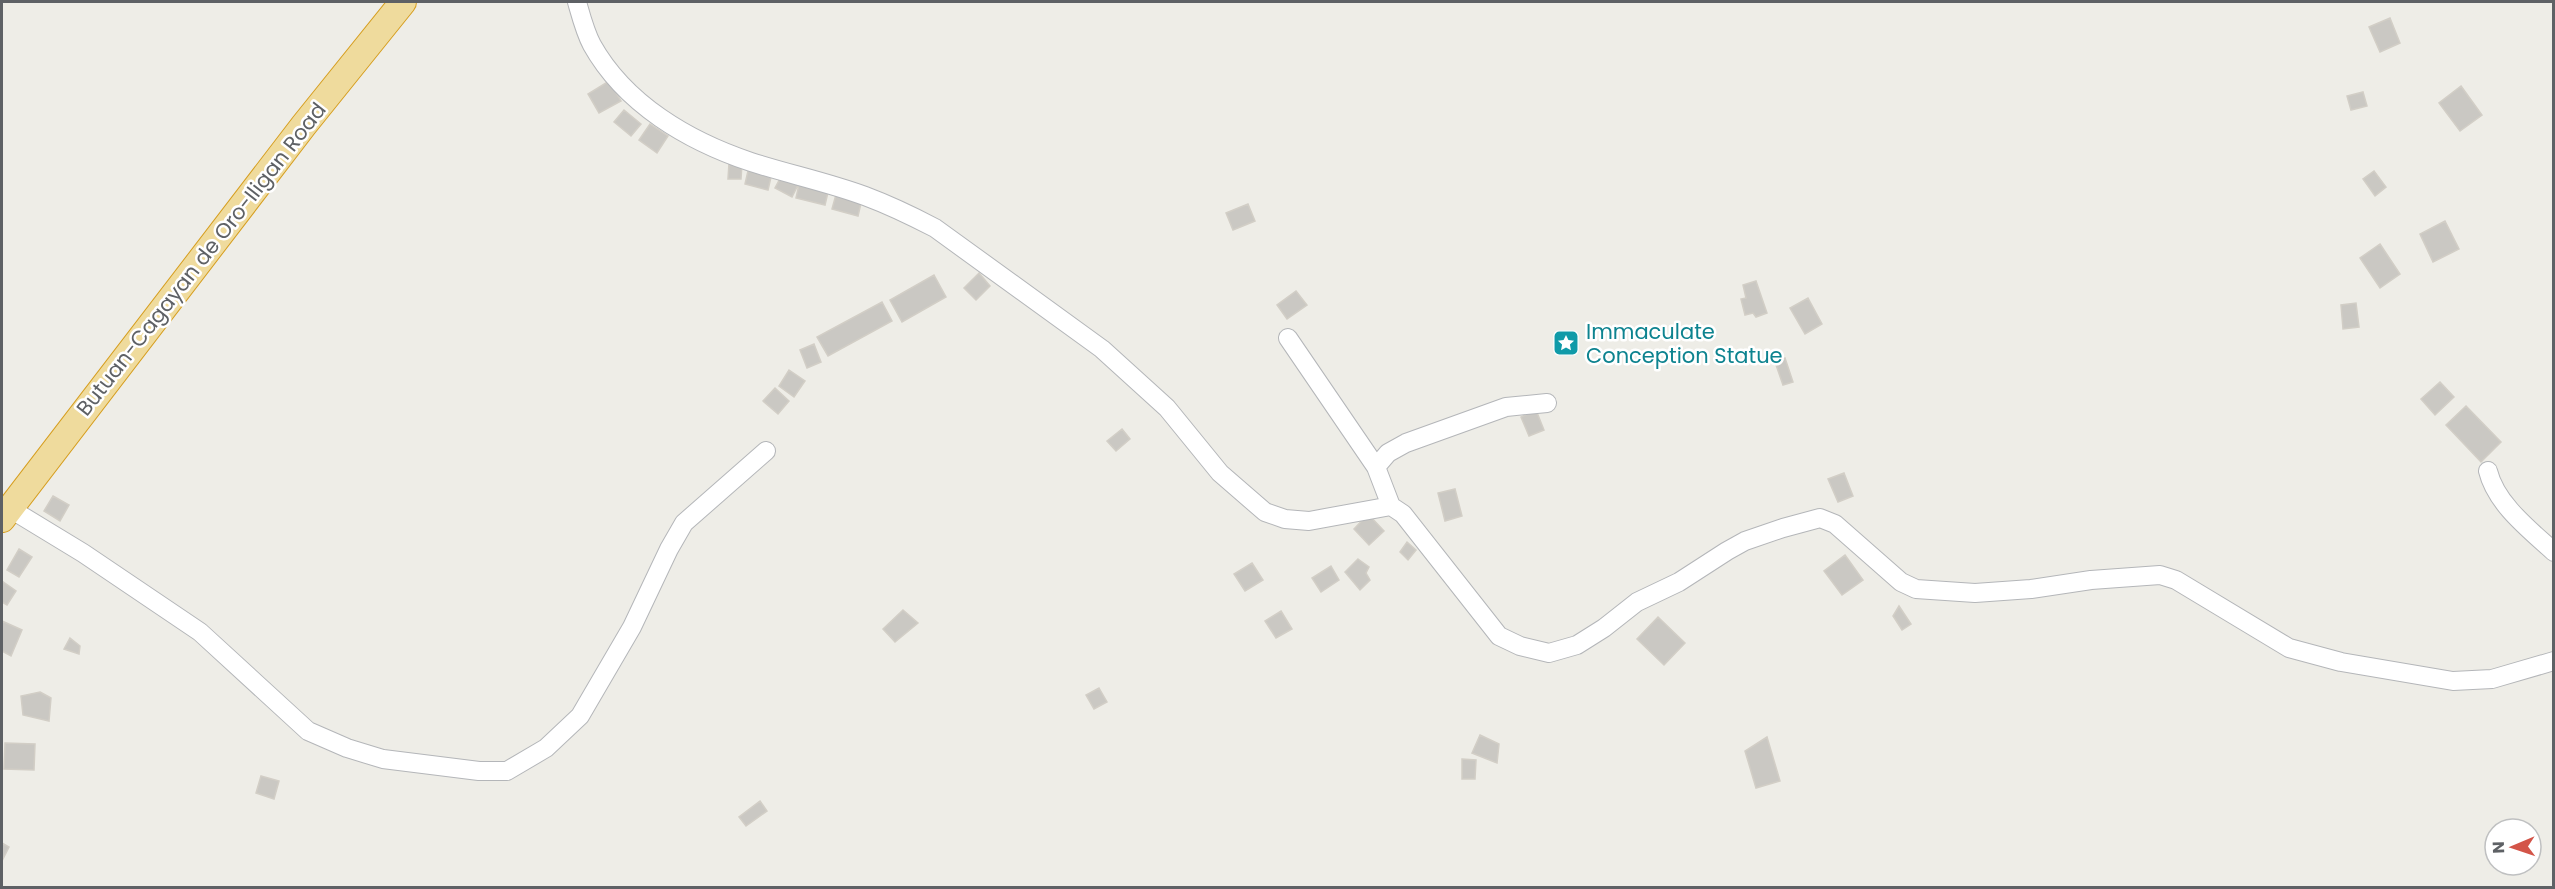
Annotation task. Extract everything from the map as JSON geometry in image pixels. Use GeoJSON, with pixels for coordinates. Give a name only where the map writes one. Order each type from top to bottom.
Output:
{"type":"FeatureCollection","features":[{"type":"Feature","properties":{"kind":"highway","name":"Butuan-Cagayan de Oro-Iligan Road"},"geometry":{"type":"LineString","coordinates":[[5,514],[304,125],[403,2]]}},
{"type":"Feature","properties":{"kind":"street"},"geometry":{"type":"LineString","coordinates":[[577,2],[592,44],[626,89],[655,114],[686,134],[748,161],[863,195],[935,228],[1117,362],[1167,408],[1220,473],[1265,512],[1285,519],[1309,521],[1391,506]]}},
{"type":"Feature","properties":{"kind":"street"},"geometry":{"type":"LineString","coordinates":[[1288,338],[1376,467],[1391,506],[1403,514],[1499,636],[1520,646],[1548,652],[1577,645],[1605,628],[1637,602],[1679,582],[1745,541],[1820,518],[1836,524],[1901,582],[1916,589],[1975,593],[2031,590],[2091,580],[2160,575],[2176,580],[2289,648],[2341,662],[2452,681],[2492,679],[2553,661]]}},
{"type":"Feature","properties":{"kind":"street"},"geometry":{"type":"LineString","coordinates":[[1376,467],[1388,453],[1406,442],[1506,407],[1547,403]]}},
{"type":"Feature","properties":{"kind":"street"},"geometry":{"type":"LineString","coordinates":[[5,514],[83,553],[200,632],[308,731],[347,748],[383,759],[478,771],[507,771],[546,748],[580,716],[632,627],[684,523],[766,451]]}},
{"type":"Feature","properties":{"kind":"street"},"geometry":{"type":"LineString","coordinates":[[2488,471],[2496,491],[2508,507],[2553,552]]}},
{"type":"Feature","properties":{"kind":"building"},"geometry":{"type":"Polygon","coordinates":[[[2390,18],[2400,43],[2380,52],[2369,27],[2390,18]]]}},
{"type":"Feature","properties":{"kind":"building"},"geometry":{"type":"Polygon","coordinates":[[[609,81],[621,101],[599,113],[588,94],[609,81]]]}},
{"type":"Feature","properties":{"kind":"building"},"geometry":{"type":"Polygon","coordinates":[[[2461,86],[2482,115],[2460,131],[2439,103],[2461,86]]]}},
{"type":"Feature","properties":{"kind":"building"},"geometry":{"type":"Polygon","coordinates":[[[2363,92],[2367,106],[2351,110],[2347,96],[2363,92]]]}},
{"type":"Feature","properties":{"kind":"building"},"geometry":{"type":"Polygon","coordinates":[[[624,110],[641,124],[631,136],[614,122],[624,110]]]}},
{"type":"Feature","properties":{"kind":"building"},"geometry":{"type":"Polygon","coordinates":[[[650,124],[668,136],[657,153],[639,140],[650,124]]]}},
{"type":"Feature","properties":{"kind":"building"},"geometry":{"type":"Polygon","coordinates":[[[729,163],[742,164],[741,179],[728,179],[729,163]]]}},
{"type":"Feature","properties":{"kind":"building"},"geometry":{"type":"Polygon","coordinates":[[[748,171],[771,177],[768,190],[745,184],[748,171]]]}},
{"type":"Feature","properties":{"kind":"building"},"geometry":{"type":"Polygon","coordinates":[[[2374,171],[2386,187],[2375,196],[2363,179],[2374,171]]]}},
{"type":"Feature","properties":{"kind":"building"},"geometry":{"type":"Polygon","coordinates":[[[782,175],[799,183],[792,197],[775,188],[782,175]]]}},
{"type":"Feature","properties":{"kind":"building"},"geometry":{"type":"Polygon","coordinates":[[[800,180],[829,188],[825,205],[796,198],[800,180]]]}},
{"type":"Feature","properties":{"kind":"building"},"geometry":{"type":"Polygon","coordinates":[[[837,191],[862,199],[858,216],[832,209],[837,191]]]}},
{"type":"Feature","properties":{"kind":"building"},"geometry":{"type":"Polygon","coordinates":[[[1248,204],[1255,221],[1233,230],[1226,213],[1248,204]]]}},
{"type":"Feature","properties":{"kind":"building"},"geometry":{"type":"Polygon","coordinates":[[[2445,221],[2459,249],[2433,262],[2420,234],[2445,221]]]}},
{"type":"Feature","properties":{"kind":"building"},"geometry":{"type":"Polygon","coordinates":[[[2380,244],[2400,274],[2380,288],[2360,258],[2380,244]]]}},
{"type":"Feature","properties":{"kind":"building"},"geometry":{"type":"Polygon","coordinates":[[[979,273],[990,286],[976,300],[964,288],[979,273]]]}},
{"type":"Feature","properties":{"kind":"building"},"geometry":{"type":"Polygon","coordinates":[[[934,275],[946,297],[902,322],[890,300],[934,275]]]}},
{"type":"Feature","properties":{"kind":"building"},"geometry":{"type":"Polygon","coordinates":[[[1756,281],[1767,313],[1756,317],[1753,313],[1745,315],[1741,299],[1746,298],[1743,285],[1756,281]]]}},
{"type":"Feature","properties":{"kind":"building"},"geometry":{"type":"Polygon","coordinates":[[[1296,291],[1307,305],[1287,319],[1277,305],[1296,291]]]}},
{"type":"Feature","properties":{"kind":"building"},"geometry":{"type":"Polygon","coordinates":[[[1808,298],[1822,324],[1805,334],[1790,308],[1808,298]]]}},
{"type":"Feature","properties":{"kind":"building"},"geometry":{"type":"Polygon","coordinates":[[[882,302],[892,321],[828,356],[817,337],[882,302]]]}},
{"type":"Feature","properties":{"kind":"building"},"geometry":{"type":"Polygon","coordinates":[[[2356,303],[2359,327],[2343,329],[2341,305],[2356,303]]]}},
{"type":"Feature","properties":{"kind":"building"},"geometry":{"type":"Polygon","coordinates":[[[814,344],[821,362],[807,368],[800,350],[814,344]]]}},
{"type":"Feature","properties":{"kind":"building"},"geometry":{"type":"Polygon","coordinates":[[[1785,358],[1793,382],[1783,385],[1775,362],[1785,358]]]}},
{"type":"Feature","properties":{"kind":"building"},"geometry":{"type":"Polygon","coordinates":[[[789,370],[805,381],[794,397],[779,386],[789,370]]]}},
{"type":"Feature","properties":{"kind":"building"},"geometry":{"type":"Polygon","coordinates":[[[2440,382],[2454,397],[2435,415],[2421,399],[2440,382]]]}},
{"type":"Feature","properties":{"kind":"building"},"geometry":{"type":"Polygon","coordinates":[[[775,388],[789,401],[778,414],[763,401],[775,388]]]}},
{"type":"Feature","properties":{"kind":"building"},"geometry":{"type":"Polygon","coordinates":[[[2466,406],[2501,442],[2481,462],[2446,425],[2466,406]]]}},
{"type":"Feature","properties":{"kind":"building"},"geometry":{"type":"Polygon","coordinates":[[[1536,410],[1544,430],[1529,436],[1521,417],[1536,410]]]}},
{"type":"Feature","properties":{"kind":"building"},"geometry":{"type":"Polygon","coordinates":[[[1122,429],[1130,439],[1116,451],[1107,441],[1122,429]]]}},
{"type":"Feature","properties":{"kind":"building"},"geometry":{"type":"Polygon","coordinates":[[[1844,473],[1853,496],[1838,502],[1828,479],[1844,473]]]}},
{"type":"Feature","properties":{"kind":"building"},"geometry":{"type":"Polygon","coordinates":[[[1455,489],[1462,516],[1445,521],[1438,493],[1455,489]]]}},
{"type":"Feature","properties":{"kind":"building"},"geometry":{"type":"Polygon","coordinates":[[[53,496],[69,505],[60,521],[44,511],[53,496]]]}},
{"type":"Feature","properties":{"kind":"building"},"geometry":{"type":"Polygon","coordinates":[[[1368,514],[1384,531],[1369,545],[1354,529],[1368,514]]]}},
{"type":"Feature","properties":{"kind":"building"},"geometry":{"type":"Polygon","coordinates":[[[1407,542],[1416,550],[1408,560],[1400,552],[1407,542]]]}},
{"type":"Feature","properties":{"kind":"building"},"geometry":{"type":"Polygon","coordinates":[[[19,549],[32,557],[19,577],[7,570],[19,549]]]}},
{"type":"Feature","properties":{"kind":"building"},"geometry":{"type":"Polygon","coordinates":[[[1845,555],[1863,580],[1842,595],[1824,571],[1845,555]]]}},
{"type":"Feature","properties":{"kind":"building"},"geometry":{"type":"Polygon","coordinates":[[[1358,559],[1369,567],[1366,573],[1370,580],[1360,590],[1345,572],[1358,559]]]}},
{"type":"Feature","properties":{"kind":"building"},"geometry":{"type":"Polygon","coordinates":[[[1252,563],[1263,580],[1245,591],[1234,574],[1252,563]]]}},
{"type":"Feature","properties":{"kind":"building"},"geometry":{"type":"Polygon","coordinates":[[[1331,566],[1339,580],[1321,592],[1312,578],[1331,566]]]}},
{"type":"Feature","properties":{"kind":"building"},"geometry":{"type":"Polygon","coordinates":[[[2,581],[16,591],[7,605],[2,602],[2,581]]]}},
{"type":"Feature","properties":{"kind":"building"},"geometry":{"type":"Polygon","coordinates":[[[1899,606],[1911,624],[1902,630],[1893,616],[1899,606]]]}},
{"type":"Feature","properties":{"kind":"building"},"geometry":{"type":"Polygon","coordinates":[[[903,610],[918,623],[895,642],[883,629],[903,610]]]}},
{"type":"Feature","properties":{"kind":"building"},"geometry":{"type":"Polygon","coordinates":[[[1281,611],[1292,629],[1276,638],[1265,621],[1281,611]]]}},
{"type":"Feature","properties":{"kind":"building"},"geometry":{"type":"Polygon","coordinates":[[[1658,617],[1685,643],[1664,665],[1637,639],[1658,617]]]}},
{"type":"Feature","properties":{"kind":"building"},"geometry":{"type":"Polygon","coordinates":[[[2,621],[22,630],[11,656],[2,651],[2,621]]]}},
{"type":"Feature","properties":{"kind":"building"},"geometry":{"type":"Polygon","coordinates":[[[70,638],[80,646],[79,654],[64,649],[70,638]]]}},
{"type":"Feature","properties":{"kind":"building"},"geometry":{"type":"Polygon","coordinates":[[[1099,688],[1107,702],[1094,709],[1086,695],[1099,688]]]}},
{"type":"Feature","properties":{"kind":"building"},"geometry":{"type":"Polygon","coordinates":[[[40,692],[51,698],[49,721],[23,715],[21,696],[40,692]]]}},
{"type":"Feature","properties":{"kind":"building"},"geometry":{"type":"Polygon","coordinates":[[[1480,735],[1499,744],[1497,763],[1472,753],[1480,735]]]}},
{"type":"Feature","properties":{"kind":"building"},"geometry":{"type":"Polygon","coordinates":[[[1767,737],[1780,781],[1756,788],[1745,751],[1767,737]]]}},
{"type":"Feature","properties":{"kind":"building"},"geometry":{"type":"Polygon","coordinates":[[[5,743],[35,744],[34,770],[4,769],[5,743]]]}},
{"type":"Feature","properties":{"kind":"building"},"geometry":{"type":"Polygon","coordinates":[[[1462,759],[1476,760],[1475,779],[1462,779],[1462,759]]]}},
{"type":"Feature","properties":{"kind":"building"},"geometry":{"type":"Polygon","coordinates":[[[261,776],[279,781],[274,799],[256,793],[261,776]]]}},
{"type":"Feature","properties":{"kind":"building"},"geometry":{"type":"Polygon","coordinates":[[[760,801],[767,811],[746,826],[739,817],[760,801]]]}},
{"type":"Feature","properties":{"kind":"building"},"geometry":{"type":"Polygon","coordinates":[[[2,843],[9,847],[2,861],[2,843]]]}},
{"type":"Feature","properties":{"kind":"place","name":"Immaculate Conception Statue"},"geometry":{"type":"Point","coordinates":[1566,343]}}]}
